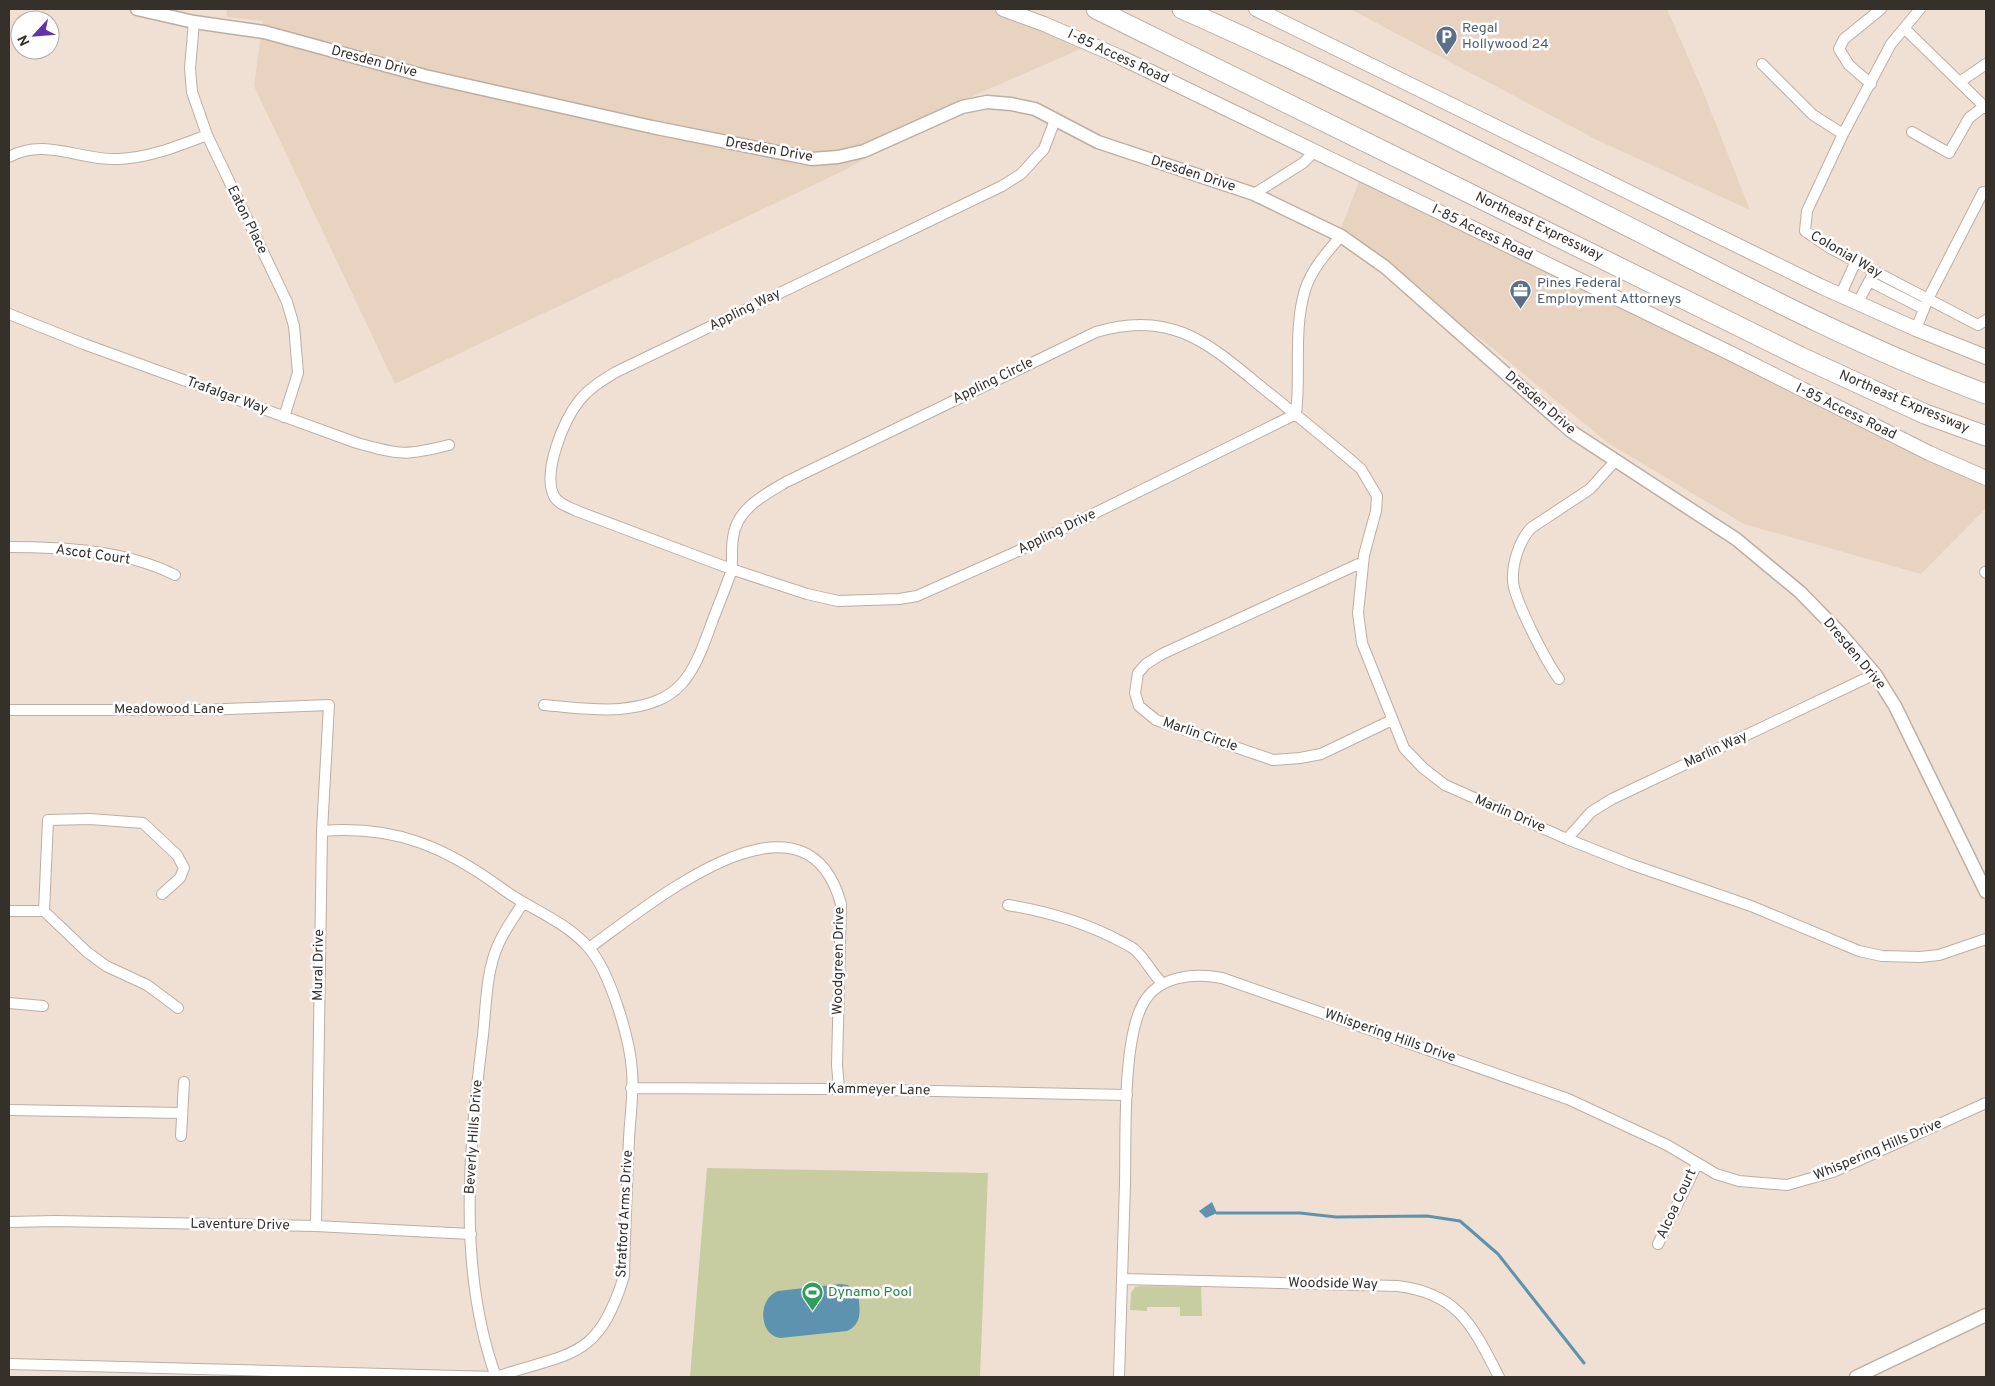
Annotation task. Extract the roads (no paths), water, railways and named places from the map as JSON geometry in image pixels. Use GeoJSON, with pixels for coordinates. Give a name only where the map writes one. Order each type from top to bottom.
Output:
{"type":"FeatureCollection","features":[{"type":"Feature","properties":{"kind":"highway","name":"Northeast Expressway"},"geometry":{"type":"LineString","coordinates":[[1096,9],[1801,357],[1925,414],[1986,436]]}},
{"type":"Feature","properties":{"kind":"highway"},"geometry":{"type":"LineString","coordinates":[[1182,9],[1239,34],[1537,181],[1813,321],[1908,363],[1986,394]]}},
{"type":"Feature","properties":{"kind":"main road","name":"I-85 Access Road"},"geometry":{"type":"LineString","coordinates":[[1003,9],[1044,24],[1120,57],[1732,354],[1929,453],[1986,478]]}},
{"type":"Feature","properties":{"kind":"main road"},"geometry":{"type":"LineString","coordinates":[[1256,9],[1787,270],[1916,329],[1986,357]]}},
{"type":"Feature","properties":{"kind":"street","name":"Dresden Drive"},"geometry":{"type":"LineString","coordinates":[[137,9],[194,22],[264,32],[425,76],[652,127],[812,159],[838,157],[864,151],[962,107],[987,102],[1035,109],[1098,142],[1254,194],[1342,236],[1385,267],[1572,432],[1736,539],[1800,592],[1840,633],[1874,674],[1895,706],[1986,892]]}},
{"type":"Feature","properties":{"kind":"street"},"geometry":{"type":"LineString","coordinates":[[1871,84],[1849,66],[1839,49],[1844,39],[1881,9]]}},
{"type":"Feature","properties":{"kind":"street","name":"Colonial Way"},"geometry":{"type":"LineString","coordinates":[[1920,9],[1891,44],[1843,134],[1807,211],[1805,231],[1926,304]]}},
{"type":"Feature","properties":{"kind":"street","name":"Eaton Place"},"geometry":{"type":"LineString","coordinates":[[194,22],[190,68],[192,92],[207,135],[287,302],[294,326],[298,373],[284,417]]}},
{"type":"Feature","properties":{"kind":"street"},"geometry":{"type":"LineString","coordinates":[[1905,29],[1985,106],[1969,118],[1949,152],[1912,132]]}},
{"type":"Feature","properties":{"kind":"street"},"geometry":{"type":"LineString","coordinates":[[1762,64],[1813,115],[1843,134]]}},
{"type":"Feature","properties":{"kind":"street"},"geometry":{"type":"LineString","coordinates":[[1961,81],[1986,64]]}},
{"type":"Feature","properties":{"kind":"street","name":"Appling Way"},"geometry":{"type":"LineString","coordinates":[[626,529],[577,511],[558,501],[554,495],[552,463],[564,427],[579,401],[616,372],[1002,186],[1021,174],[1044,149],[1055,120]]}},
{"type":"Feature","properties":{"kind":"street"},"geometry":{"type":"LineString","coordinates":[[9,157],[36,148],[55,149],[94,159],[119,159],[162,152],[207,135]]}},
{"type":"Feature","properties":{"kind":"street"},"geometry":{"type":"LineString","coordinates":[[1254,194],[1302,162],[1315,151]]}},
{"type":"Feature","properties":{"kind":"street"},"geometry":{"type":"LineString","coordinates":[[1916,329],[1926,304],[1983,192],[1986,194]]}},
{"type":"Feature","properties":{"kind":"street"},"geometry":{"type":"LineString","coordinates":[[1296,414],[1300,317],[1305,290],[1319,262],[1342,236]]}},
{"type":"Feature","properties":{"kind":"street"},"geometry":{"type":"LineString","coordinates":[[1841,294],[1856,262]]}},
{"type":"Feature","properties":{"kind":"street"},"geometry":{"type":"LineString","coordinates":[[1858,302],[1874,271]]}},
{"type":"Feature","properties":{"kind":"street","name":"Colonial Way"},"geometry":{"type":"LineString","coordinates":[[1869,281],[1978,325],[1986,320]]}},
{"type":"Feature","properties":{"kind":"street","name":"Trafalgar Way"},"geometry":{"type":"LineString","coordinates":[[9,314],[357,443],[397,454],[413,454],[449,445]]}},
{"type":"Feature","properties":{"kind":"street","name":"Appling Circle"},"geometry":{"type":"LineString","coordinates":[[732,569],[733,530],[742,513],[760,498],[786,482],[1005,375],[1096,332],[1121,325],[1151,325],[1168,328],[1190,336],[1220,352],[1296,414]]}},
{"type":"Feature","properties":{"kind":"street","name":"Appling Drive"},"geometry":{"type":"LineString","coordinates":[[626,529],[732,569],[807,594],[838,601],[870,601],[916,596],[1018,551],[1296,414]]}},
{"type":"Feature","properties":{"kind":"street","name":"Marlin Drive"},"geometry":{"type":"LineString","coordinates":[[1296,414],[1361,469],[1376,496],[1376,510],[1364,562],[1358,613],[1362,642],[1404,748],[1423,768],[1445,785],[1567,839],[1639,867],[1751,906],[1859,951],[1882,956],[1920,957],[1939,955],[1986,939]]}},
{"type":"Feature","properties":{"kind":"street"},"geometry":{"type":"LineString","coordinates":[[1559,679],[1549,666],[1515,592],[1514,567],[1524,536],[1531,528],[1590,488],[1616,460]]}},
{"type":"Feature","properties":{"kind":"street","name":"Ascot Court"},"geometry":{"type":"LineString","coordinates":[[9,547],[96,552],[159,567],[175,575]]}},
{"type":"Feature","properties":{"kind":"street","name":"Marlin Circle"},"geometry":{"type":"LineString","coordinates":[[1364,562],[1162,654],[1146,664],[1138,673],[1135,693],[1139,706],[1156,720],[1273,760],[1321,754],[1392,720]]}},
{"type":"Feature","properties":{"kind":"street"},"geometry":{"type":"LineString","coordinates":[[544,706],[620,709],[649,703],[668,695],[685,682],[696,666],[732,569]]}},
{"type":"Feature","properties":{"kind":"street","name":"Marlin Way"},"geometry":{"type":"LineString","coordinates":[[1567,839],[1591,812],[1612,799],[1874,674]]}},
{"type":"Feature","properties":{"kind":"street","name":"Meadowood Lane"},"geometry":{"type":"LineString","coordinates":[[9,710],[202,710],[329,705]]}},
{"type":"Feature","properties":{"kind":"street","name":"Mural Drive"},"geometry":{"type":"LineString","coordinates":[[316,1226],[322,831],[329,705]]}},
{"type":"Feature","properties":{"kind":"street"},"geometry":{"type":"LineString","coordinates":[[44,911],[48,820],[143,823],[177,855],[184,868],[180,878],[162,894]]}},
{"type":"Feature","properties":{"kind":"street","name":"Stratford Arms Drive"},"geometry":{"type":"LineString","coordinates":[[9,1364],[496,1377],[570,1354],[587,1344],[600,1332],[617,1298],[624,1276],[632,1071],[624,1030],[608,980],[589,948],[561,923],[522,903],[484,875],[418,841],[384,832],[351,829],[322,831]]}},
{"type":"Feature","properties":{"kind":"street","name":"Woodgreen Drive"},"geometry":{"type":"LineString","coordinates":[[589,948],[673,888],[714,866],[754,850],[777,846],[792,847],[810,856],[836,884],[841,904],[837,1065],[839,1089]]}},
{"type":"Feature","properties":{"kind":"street","name":"Beverly Hills Drive"},"geometry":{"type":"LineString","coordinates":[[496,1377],[487,1354],[471,1272],[470,1201],[477,1083],[489,980],[497,946],[522,903]]}},
{"type":"Feature","properties":{"kind":"street"},"geometry":{"type":"LineString","coordinates":[[1008,905],[1048,912],[1075,920],[1107,935],[1132,948],[1148,963],[1164,984]]}},
{"type":"Feature","properties":{"kind":"street"},"geometry":{"type":"LineString","coordinates":[[9,911],[44,911],[87,952],[106,966],[147,985],[178,1008]]}},
{"type":"Feature","properties":{"kind":"street","name":"Whispering Hills Drive"},"geometry":{"type":"LineString","coordinates":[[1119,1377],[1127,1095],[1137,1019],[1144,1002],[1154,990],[1164,984],[1201,974],[1222,978],[1568,1099],[1667,1145],[1716,1174],[1739,1181],[1787,1185],[1802,1182],[1833,1172],[1986,1103]]}},
{"type":"Feature","properties":{"kind":"street"},"geometry":{"type":"LineString","coordinates":[[9,1003],[43,1006]]}},
{"type":"Feature","properties":{"kind":"street"},"geometry":{"type":"LineString","coordinates":[[181,1136],[184,1082]]}},
{"type":"Feature","properties":{"kind":"street","name":"Kammeyer Lane"},"geometry":{"type":"LineString","coordinates":[[631,1088],[839,1089],[1127,1095]]}},
{"type":"Feature","properties":{"kind":"street"},"geometry":{"type":"LineString","coordinates":[[9,1110],[182,1113]]}},
{"type":"Feature","properties":{"kind":"street","name":"Alcoa Court"},"geometry":{"type":"LineString","coordinates":[[1658,1244],[1697,1164]]}},
{"type":"Feature","properties":{"kind":"street","name":"Laventure Drive"},"geometry":{"type":"LineString","coordinates":[[9,1222],[55,1221],[316,1226],[471,1234]]}},
{"type":"Feature","properties":{"kind":"street","name":"Woodside Way"},"geometry":{"type":"LineString","coordinates":[[1122,1279],[1418,1288],[1435,1294],[1458,1310],[1472,1330],[1499,1377]]}},
{"type":"Feature","properties":{"kind":"street"},"geometry":{"type":"LineString","coordinates":[[1856,1377],[1986,1315]]}},
{"type":"Feature","properties":{"kind":"water"},"geometry":{"type":"Polygon","coordinates":[[[1212,1202],[1217,1213],[1206,1218],[1199,1211],[1212,1202]]]}},
{"type":"Feature","properties":{"kind":"water","name":"Dynamo Pool"},"geometry":{"type":"Polygon","coordinates":[[[840,1284],[848,1285],[858,1293],[859,1315],[856,1324],[852,1328],[847,1331],[780,1338],[768,1331],[763,1316],[766,1301],[771,1295],[778,1291],[840,1284]]]}},
{"type":"Feature","properties":{"kind":"waterway"},"geometry":{"type":"LineString","coordinates":[[1217,1213],[1300,1213],[1336,1217],[1427,1216],[1460,1221],[1498,1254],[1584,1363]]}},
{"type":"Feature","properties":{"kind":"place","name":"Regal Hollywood 24"},"geometry":{"type":"Point","coordinates":[1446,55]}},
{"type":"Feature","properties":{"kind":"place","name":"Pines Federal Employment Attorneys"},"geometry":{"type":"Point","coordinates":[1521,310]}},
{"type":"Feature","properties":{"kind":"place","name":"Dynamo Pool"},"geometry":{"type":"Point","coordinates":[812,1311]}}]}
